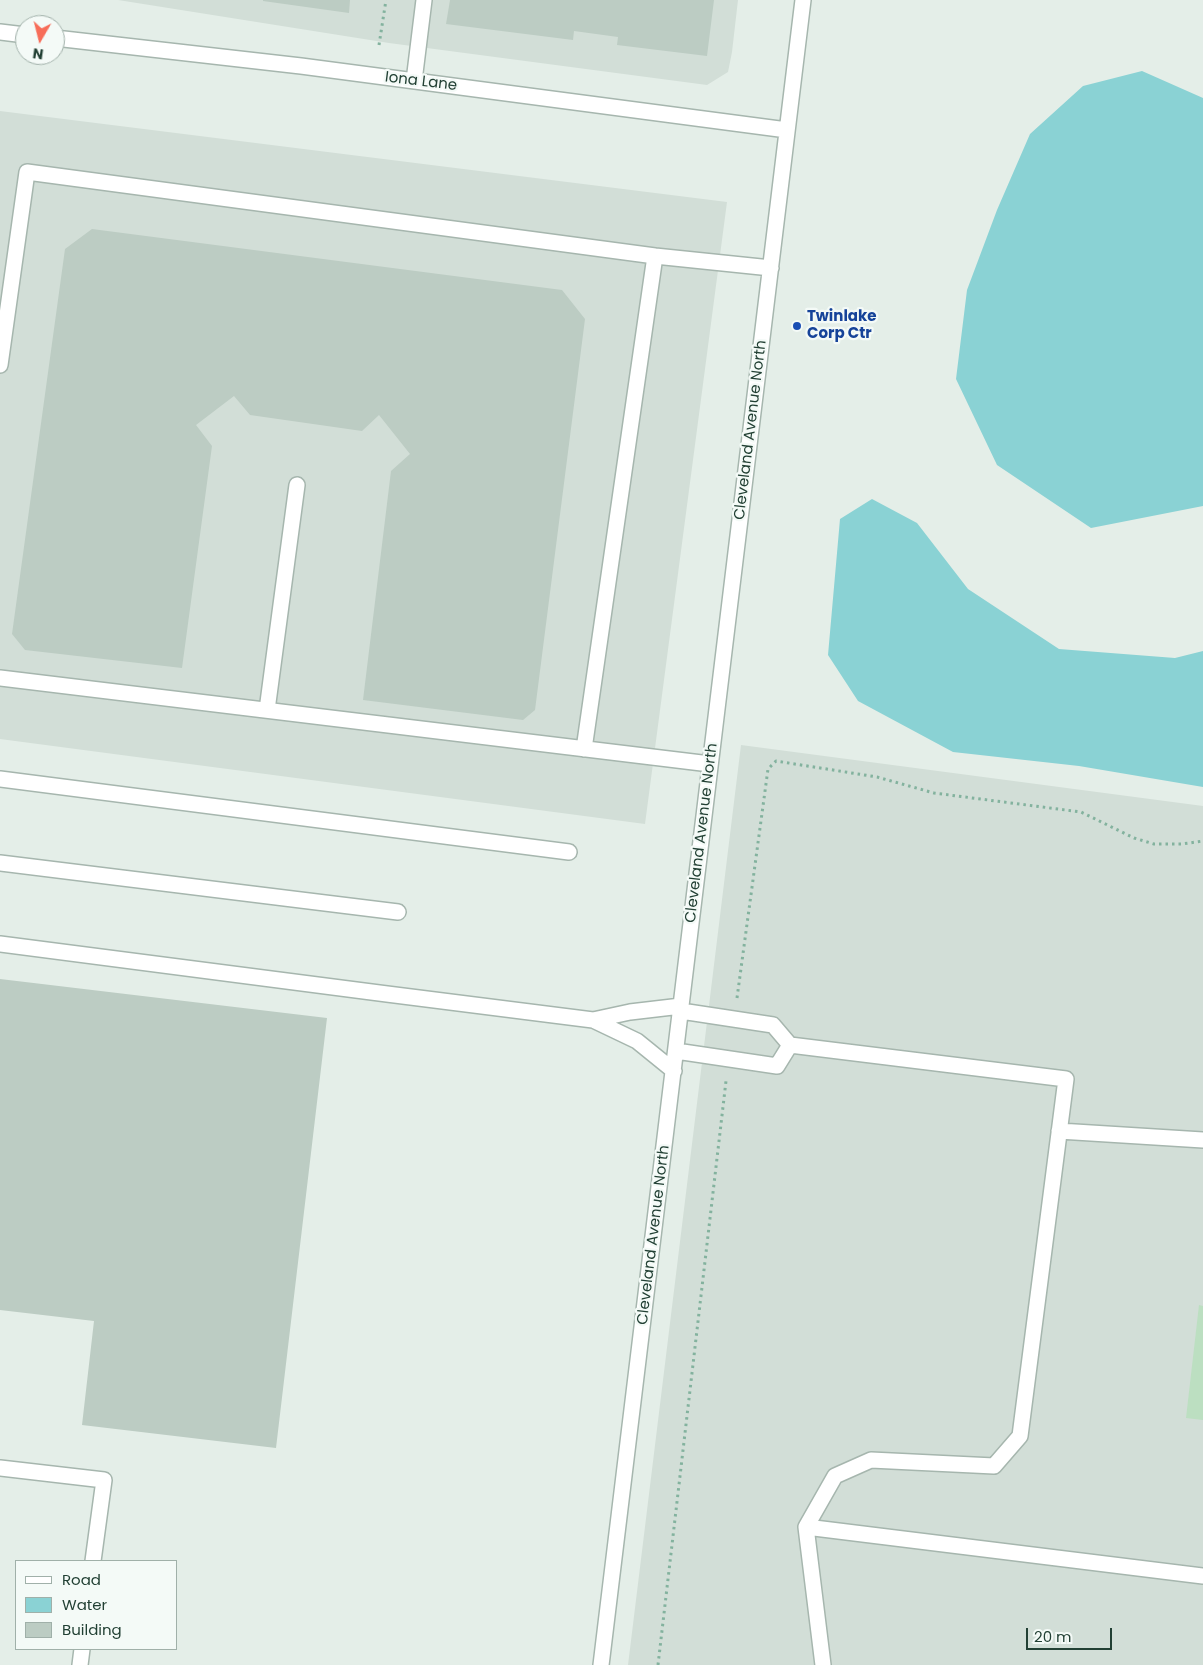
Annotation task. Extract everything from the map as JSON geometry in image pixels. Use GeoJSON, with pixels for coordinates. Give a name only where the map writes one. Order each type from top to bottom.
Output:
{"type":"FeatureCollection","features":[{"type":"Feature","properties":{"kind":"street"},"geometry":{"type":"LineString","coordinates":[[414,81],[424,0]]}},
{"type":"Feature","properties":{"kind":"street","name":"Cleveland Avenue North"},"geometry":{"type":"LineString","coordinates":[[602,1665],[803,0]]}},
{"type":"Feature","properties":{"kind":"street"},"geometry":{"type":"LineString","coordinates":[[0,32],[15,34]]}},
{"type":"Feature","properties":{"kind":"street","name":"Iona Lane"},"geometry":{"type":"LineString","coordinates":[[65,39],[300,66],[787,130]]}},
{"type":"Feature","properties":{"kind":"street"},"geometry":{"type":"LineString","coordinates":[[0,365],[27,172],[655,256],[770,268]]}},
{"type":"Feature","properties":{"kind":"street"},"geometry":{"type":"LineString","coordinates":[[584,749],[655,256]]}},
{"type":"Feature","properties":{"kind":"street"},"geometry":{"type":"LineString","coordinates":[[267,710],[297,485]]}},
{"type":"Feature","properties":{"kind":"street"},"geometry":{"type":"LineString","coordinates":[[0,678],[710,764]]}},
{"type":"Feature","properties":{"kind":"street"},"geometry":{"type":"LineString","coordinates":[[0,779],[570,852]]}},
{"type":"Feature","properties":{"kind":"street"},"geometry":{"type":"LineString","coordinates":[[0,863],[398,912]]}},
{"type":"Feature","properties":{"kind":"street"},"geometry":{"type":"LineString","coordinates":[[0,944],[593,1020],[637,1041],[674,1071]]}},
{"type":"Feature","properties":{"kind":"street"},"geometry":{"type":"LineString","coordinates":[[593,1020],[630,1012],[681,1009],[773,1026],[790,1045],[1066,1079],[1020,1436],[994,1466],[871,1460],[835,1476],[806,1527],[823,1665]]}},
{"type":"Feature","properties":{"kind":"street"},"geometry":{"type":"LineString","coordinates":[[676,1051],[777,1066],[790,1045]]}},
{"type":"Feature","properties":{"kind":"street"},"geometry":{"type":"LineString","coordinates":[[1060,1131],[1203,1140]]}},
{"type":"Feature","properties":{"kind":"street"},"geometry":{"type":"LineString","coordinates":[[0,1468],[104,1480],[94,1560]]}},
{"type":"Feature","properties":{"kind":"street"},"geometry":{"type":"LineString","coordinates":[[806,1527],[1203,1576]]}},
{"type":"Feature","properties":{"kind":"street"},"geometry":{"type":"LineString","coordinates":[[80,1665],[82,1650]]}},
{"type":"Feature","properties":{"kind":"path"},"geometry":{"type":"LineString","coordinates":[[380,45],[386,0]]}},
{"type":"Feature","properties":{"kind":"path"},"geometry":{"type":"LineString","coordinates":[[734,1020],[768,769],[776,761],[877,777],[934,793],[1081,812],[1134,838],[1154,844],[1182,844],[1203,841]]}},
{"type":"Feature","properties":{"kind":"path"},"geometry":{"type":"LineString","coordinates":[[658,1665],[728,1059]]}},
{"type":"Feature","properties":{"kind":"shaded area"},"geometry":{"type":"Polygon","coordinates":[[[118,0],[738,0],[728,72],[707,85],[389,43],[118,0]]]}},
{"type":"Feature","properties":{"kind":"shaded area"},"geometry":{"type":"Polygon","coordinates":[[[0,111],[727,202],[645,824],[0,739],[0,111]]]}},
{"type":"Feature","properties":{"kind":"shaded area"},"geometry":{"type":"Polygon","coordinates":[[[741,745],[1203,806],[1203,1665],[628,1665],[741,745]]]}},
{"type":"Feature","properties":{"kind":"green space"},"geometry":{"type":"Polygon","coordinates":[[[1199,1305],[1203,1306],[1203,1420],[1186,1418],[1199,1305]]]}},
{"type":"Feature","properties":{"kind":"water"},"geometry":{"type":"Polygon","coordinates":[[[1142,71],[1203,98],[1203,506],[1091,528],[997,465],[956,379],[967,290],[997,210],[1030,134],[1083,86],[1142,71]]]}},
{"type":"Feature","properties":{"kind":"water"},"geometry":{"type":"Polygon","coordinates":[[[872,499],[917,523],[968,589],[1059,649],[1175,658],[1203,651],[1203,787],[1079,766],[953,752],[858,701],[828,655],[840,519],[872,499]]]}},
{"type":"Feature","properties":{"kind":"building"},"geometry":{"type":"Polygon","coordinates":[[[263,0],[350,0],[349,13],[263,0]]]}},
{"type":"Feature","properties":{"kind":"building"},"geometry":{"type":"Polygon","coordinates":[[[450,0],[714,0],[707,56],[617,45],[618,37],[574,31],[573,40],[446,24],[450,0]]]}},
{"type":"Feature","properties":{"kind":"building"},"geometry":{"type":"Polygon","coordinates":[[[92,229],[562,290],[585,319],[535,710],[523,720],[363,700],[391,471],[410,454],[379,415],[362,431],[250,415],[234,396],[196,425],[212,446],[182,668],[25,650],[12,634],[65,249],[92,229]]]}},
{"type":"Feature","properties":{"kind":"building"},"geometry":{"type":"Polygon","coordinates":[[[0,979],[327,1018],[276,1448],[82,1425],[94,1321],[0,1310],[0,979]]]}},
{"type":"Feature","properties":{"kind":"place","name":"Twinlake Corp Ctr"},"geometry":{"type":"Point","coordinates":[797,326]}}]}
